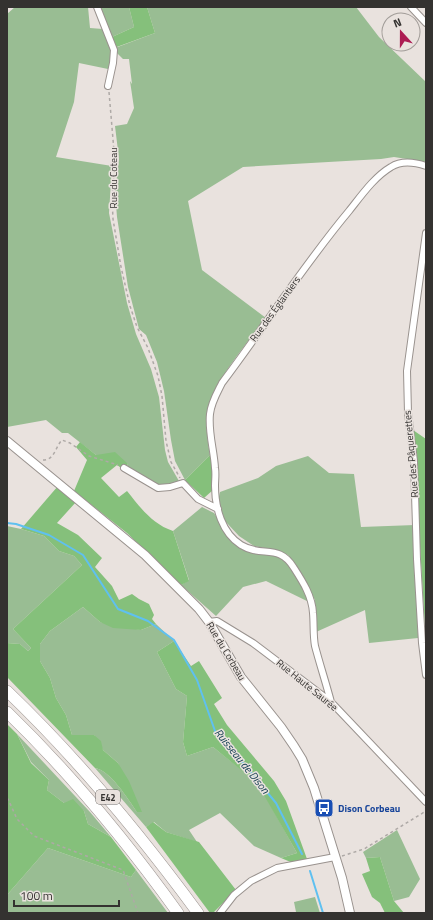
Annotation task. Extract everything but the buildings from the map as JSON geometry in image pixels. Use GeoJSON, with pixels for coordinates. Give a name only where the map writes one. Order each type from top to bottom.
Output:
{"type":"FeatureCollection","features":[{"type":"Feature","properties":{"kind":"highway","name":"E42"},"geometry":{"type":"LineString","coordinates":[[7,691],[66,750],[106,795],[143,840],[198,913]]}},
{"type":"Feature","properties":{"kind":"highway","name":"E42"},"geometry":{"type":"LineString","coordinates":[[7,712],[54,760],[94,806],[178,913]]}},
{"type":"Feature","properties":{"kind":"street"},"geometry":{"type":"LineString","coordinates":[[97,7],[114,50],[108,86]]}},
{"type":"Feature","properties":{"kind":"street"},"geometry":{"type":"LineString","coordinates":[[411,7],[426,23]]}},
{"type":"Feature","properties":{"kind":"street","name":"Rue des Églantiers"},"geometry":{"type":"LineString","coordinates":[[331,702],[315,645],[313,612],[310,596],[293,566],[282,555],[275,552],[250,549],[241,545],[227,531],[220,517],[216,500],[215,469],[209,427],[210,412],[214,397],[222,383],[324,242],[381,174],[398,163],[412,162],[426,166]]}},
{"type":"Feature","properties":{"kind":"street","name":"Rue des Pâquerettes"},"geometry":{"type":"LineString","coordinates":[[426,233],[407,371],[408,413],[414,461],[417,559],[422,643],[426,675]]}},
{"type":"Feature","properties":{"kind":"street","name":"Rue du Corbeau"},"geometry":{"type":"LineString","coordinates":[[7,441],[145,555],[199,609],[209,622],[241,677],[281,726],[302,759],[314,788],[350,913]]}},
{"type":"Feature","properties":{"kind":"street"},"geometry":{"type":"LineString","coordinates":[[124,468],[158,488],[170,487],[183,483],[198,499],[218,509]]}},
{"type":"Feature","properties":{"kind":"street","name":"Rue Haute Saurée"},"geometry":{"type":"LineString","coordinates":[[209,622],[217,621],[254,643],[331,702],[426,802]]}},
{"type":"Feature","properties":{"kind":"street"},"geometry":{"type":"LineString","coordinates":[[220,913],[234,895],[251,882],[276,868],[335,857]]}},
{"type":"Feature","properties":{"kind":"path","name":"Rue du Coteau"},"geometry":{"type":"LineString","coordinates":[[108,86],[115,163],[112,197],[121,267],[130,306],[137,327],[148,348],[158,376],[162,396],[166,441],[171,462],[183,483]]}},
{"type":"Feature","properties":{"kind":"path"},"geometry":{"type":"LineString","coordinates":[[32,462],[47,460],[52,457],[62,440],[70,443],[88,456],[113,463],[124,468]]}},
{"type":"Feature","properties":{"kind":"path"},"geometry":{"type":"LineString","coordinates":[[7,800],[8,799],[17,819],[34,836],[123,870],[138,913]]}},
{"type":"Feature","properties":{"kind":"path"},"geometry":{"type":"LineString","coordinates":[[335,857],[364,849],[426,811]]}},
{"type":"Feature","properties":{"kind":"green space"},"geometry":{"type":"Polygon","coordinates":[[[15,7],[88,7],[90,28],[103,29],[109,44],[111,59],[108,69],[79,63],[74,102],[56,157],[112,166],[109,213],[127,303],[136,334],[151,369],[159,397],[165,450],[168,462],[179,481],[165,486],[149,482],[127,466],[128,464],[96,455],[68,433],[62,433],[46,420],[7,427],[7,14],[15,7]]]}},
{"type":"Feature","properties":{"kind":"green space"},"geometry":{"type":"Polygon","coordinates":[[[99,7],[129,7],[134,27],[112,37],[99,7]]]}},
{"type":"Feature","properties":{"kind":"green space"},"geometry":{"type":"Polygon","coordinates":[[[129,7],[147,7],[155,33],[114,48],[112,37],[134,27],[129,7]]]}},
{"type":"Feature","properties":{"kind":"green space"},"geometry":{"type":"Polygon","coordinates":[[[147,7],[356,7],[381,39],[381,52],[395,52],[426,82],[426,162],[394,157],[243,167],[188,201],[202,270],[266,318],[232,363],[216,388],[206,416],[210,455],[185,480],[175,461],[164,391],[157,362],[146,335],[139,329],[128,287],[117,217],[115,192],[119,159],[115,126],[127,124],[134,108],[130,81],[132,84],[129,59],[123,59],[116,52],[115,48],[155,33],[147,7]]]}},
{"type":"Feature","properties":{"kind":"green space"},"geometry":{"type":"Polygon","coordinates":[[[413,430],[426,439],[426,638],[425,629],[413,430]]]}},
{"type":"Feature","properties":{"kind":"green space"},"geometry":{"type":"Polygon","coordinates":[[[80,442],[96,455],[115,452],[128,464],[124,470],[117,465],[101,478],[119,497],[127,491],[142,509],[153,519],[159,524],[173,531],[189,581],[181,585],[127,533],[74,491],[87,460],[76,447],[80,442]]]}},
{"type":"Feature","properties":{"kind":"green space"},"geometry":{"type":"Polygon","coordinates":[[[210,455],[214,475],[213,490],[204,498],[185,480],[210,455]]]}},
{"type":"Feature","properties":{"kind":"green space"},"geometry":{"type":"Polygon","coordinates":[[[308,456],[329,473],[354,474],[361,527],[415,525],[418,638],[369,643],[365,610],[316,632],[315,600],[301,574],[288,555],[275,550],[254,546],[239,536],[225,521],[218,501],[220,492],[258,478],[276,466],[308,456]]]}},
{"type":"Feature","properties":{"kind":"green space"},"geometry":{"type":"Polygon","coordinates":[[[58,486],[76,502],[57,523],[78,535],[102,558],[95,567],[112,586],[119,600],[132,594],[149,604],[154,615],[152,619],[156,624],[141,630],[113,628],[100,622],[83,607],[50,631],[40,644],[40,661],[50,678],[56,698],[66,715],[72,735],[94,735],[101,741],[103,750],[118,763],[129,781],[142,812],[137,812],[113,779],[101,770],[95,768],[7,677],[7,643],[20,644],[28,651],[31,648],[13,629],[82,565],[74,556],[59,551],[44,536],[21,529],[58,486]]]}},
{"type":"Feature","properties":{"kind":"green space"},"geometry":{"type":"Polygon","coordinates":[[[202,507],[214,513],[223,527],[244,548],[279,555],[290,565],[311,603],[266,581],[243,587],[216,616],[181,585],[189,580],[173,531],[202,507]]]}},
{"type":"Feature","properties":{"kind":"green space"},"geometry":{"type":"Polygon","coordinates":[[[7,526],[44,536],[59,551],[74,556],[82,565],[13,629],[31,648],[28,651],[20,644],[7,643],[7,526]]]}},
{"type":"Feature","properties":{"kind":"green space"},"geometry":{"type":"Polygon","coordinates":[[[83,607],[100,622],[141,630],[156,624],[174,641],[157,652],[176,689],[187,696],[183,742],[187,756],[213,747],[258,783],[297,853],[281,858],[254,846],[220,813],[189,830],[197,842],[166,832],[154,822],[146,827],[95,768],[101,770],[113,779],[137,812],[118,763],[103,750],[94,735],[72,735],[66,715],[56,698],[50,678],[40,661],[40,644],[50,631],[83,607]]]}},
{"type":"Feature","properties":{"kind":"green space"},"geometry":{"type":"Polygon","coordinates":[[[174,641],[191,666],[199,661],[222,698],[214,704],[227,725],[274,781],[286,801],[307,859],[293,863],[281,858],[297,853],[257,783],[213,747],[187,756],[183,742],[187,696],[176,689],[157,652],[174,641]]]}},
{"type":"Feature","properties":{"kind":"green space"},"geometry":{"type":"Polygon","coordinates":[[[7,724],[17,734],[31,763],[49,780],[47,790],[64,803],[73,799],[84,811],[88,824],[111,837],[136,870],[131,877],[48,848],[7,895],[7,724]]]}},
{"type":"Feature","properties":{"kind":"green space"},"geometry":{"type":"Polygon","coordinates":[[[17,734],[90,812],[111,837],[88,824],[84,811],[64,803],[47,790],[49,780],[31,762],[17,734]]]}},
{"type":"Feature","properties":{"kind":"green space"},"geometry":{"type":"Polygon","coordinates":[[[153,822],[166,832],[199,842],[236,890],[213,913],[210,913],[146,827],[153,822]]]}},
{"type":"Feature","properties":{"kind":"green space"},"geometry":{"type":"Polygon","coordinates":[[[397,830],[420,879],[409,897],[394,901],[380,857],[366,858],[363,852],[397,830]]]}},
{"type":"Feature","properties":{"kind":"green space"},"geometry":{"type":"Polygon","coordinates":[[[48,848],[131,877],[136,870],[168,913],[7,913],[7,895],[48,848]]]}},
{"type":"Feature","properties":{"kind":"green space"},"geometry":{"type":"Polygon","coordinates":[[[380,857],[394,901],[404,913],[385,913],[380,903],[372,897],[362,874],[370,871],[366,858],[380,857]]]}},
{"type":"Feature","properties":{"kind":"green space"},"geometry":{"type":"Polygon","coordinates":[[[315,897],[320,913],[291,913],[296,912],[294,902],[315,897]]]}},
{"type":"Feature","properties":{"kind":"waterway","name":"Ruisseau de Dison"},"geometry":{"type":"LineString","coordinates":[[7,523],[16,524],[49,535],[83,555],[118,609],[148,621],[174,640],[197,680],[215,731],[276,803],[302,854]]}},
{"type":"Feature","properties":{"kind":"waterway","name":"Ruisseau de Dison"},"geometry":{"type":"LineString","coordinates":[[310,871],[323,913]]}},
{"type":"Feature","properties":{"kind":"place","name":"Dison Corbeau"},"geometry":{"type":"Point","coordinates":[324,808]}}]}
